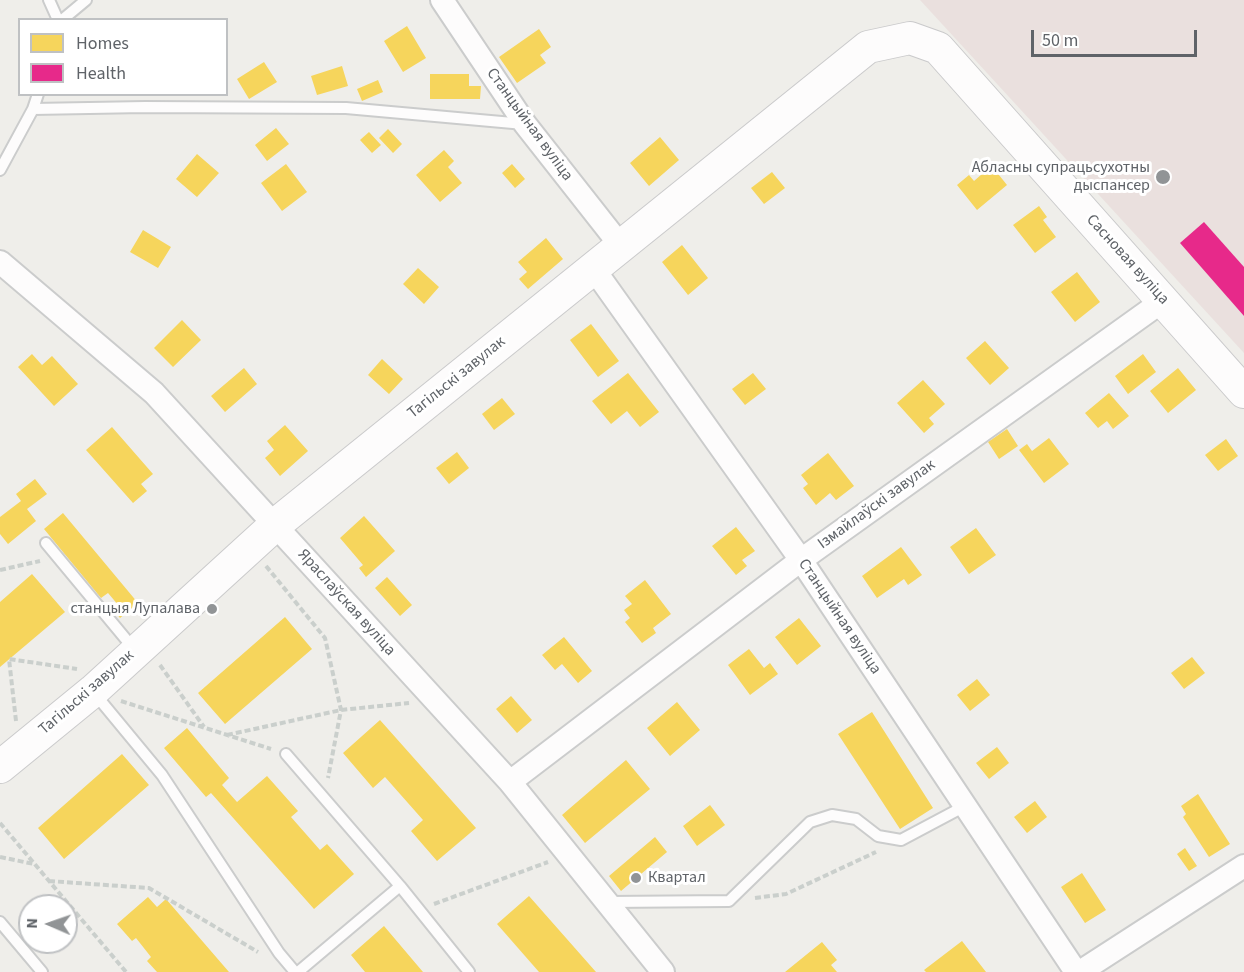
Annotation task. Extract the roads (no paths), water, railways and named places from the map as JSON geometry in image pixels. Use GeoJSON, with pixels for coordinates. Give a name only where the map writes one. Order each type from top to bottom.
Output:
{"type":"FeatureCollection","features":[{"type":"Feature","properties":{"kind":"main road","name":"Тагільскі завулак"},"geometry":{"type":"LineString","coordinates":[[0,767],[87,681],[140,648],[275,525],[868,47],[910,38],[938,48]]}},
{"type":"Feature","properties":{"kind":"main road","name":"Сасновая вуліца"},"geometry":{"type":"LineString","coordinates":[[938,48],[1244,392]]}},
{"type":"Feature","properties":{"kind":"street","name":"Станцыйная вуліца"},"geometry":{"type":"LineString","coordinates":[[442,0],[525,124],[621,246]]}},
{"type":"Feature","properties":{"kind":"street","name":"Яраслаўская вуліца"},"geometry":{"type":"LineString","coordinates":[[0,262],[154,393],[510,782],[608,902],[660,971]]}},
{"type":"Feature","properties":{"kind":"street","name":"Станцыйная вуліца"},"geometry":{"type":"LineString","coordinates":[[593,268],[801,560],[1078,972]]}},
{"type":"Feature","properties":{"kind":"street","name":"Ізмайлаўскі завулак"},"geometry":{"type":"LineString","coordinates":[[510,782],[801,560],[1164,300]]}},
{"type":"Feature","properties":{"kind":"street"},"geometry":{"type":"LineString","coordinates":[[1078,972],[1244,866]]}},
{"type":"Feature","properties":{"kind":"lane"},"geometry":{"type":"LineString","coordinates":[[49,0],[59,18]]}},
{"type":"Feature","properties":{"kind":"lane"},"geometry":{"type":"LineString","coordinates":[[63,18],[86,0]]}},
{"type":"Feature","properties":{"kind":"lane"},"geometry":{"type":"LineString","coordinates":[[0,170],[33,110],[37,96]]}},
{"type":"Feature","properties":{"kind":"lane"},"geometry":{"type":"LineString","coordinates":[[33,110],[145,107],[346,108],[525,124]]}},
{"type":"Feature","properties":{"kind":"lane"},"geometry":{"type":"LineString","coordinates":[[46,543],[140,648]]}},
{"type":"Feature","properties":{"kind":"lane"},"geometry":{"type":"LineString","coordinates":[[87,681],[162,775],[279,953],[296,972],[400,886]]}},
{"type":"Feature","properties":{"kind":"lane"},"geometry":{"type":"LineString","coordinates":[[286,754],[400,886],[469,972]]}},
{"type":"Feature","properties":{"kind":"lane"},"geometry":{"type":"LineString","coordinates":[[608,902],[729,901],[810,822],[832,815],[856,819],[878,836],[901,840],[965,806]]}},
{"type":"Feature","properties":{"kind":"lane"},"geometry":{"type":"LineString","coordinates":[[0,922],[42,972]]}},
{"type":"Feature","properties":{"kind":"place","name":"Абласны супрацьсухотны дыспансер"},"geometry":{"type":"Point","coordinates":[1163,177]}},
{"type":"Feature","properties":{"kind":"place","name":"станцыя Лупалава"},"geometry":{"type":"Point","coordinates":[212,609]}},
{"type":"Feature","properties":{"kind":"place","name":"Квартал"},"geometry":{"type":"Point","coordinates":[636,878]}}]}
